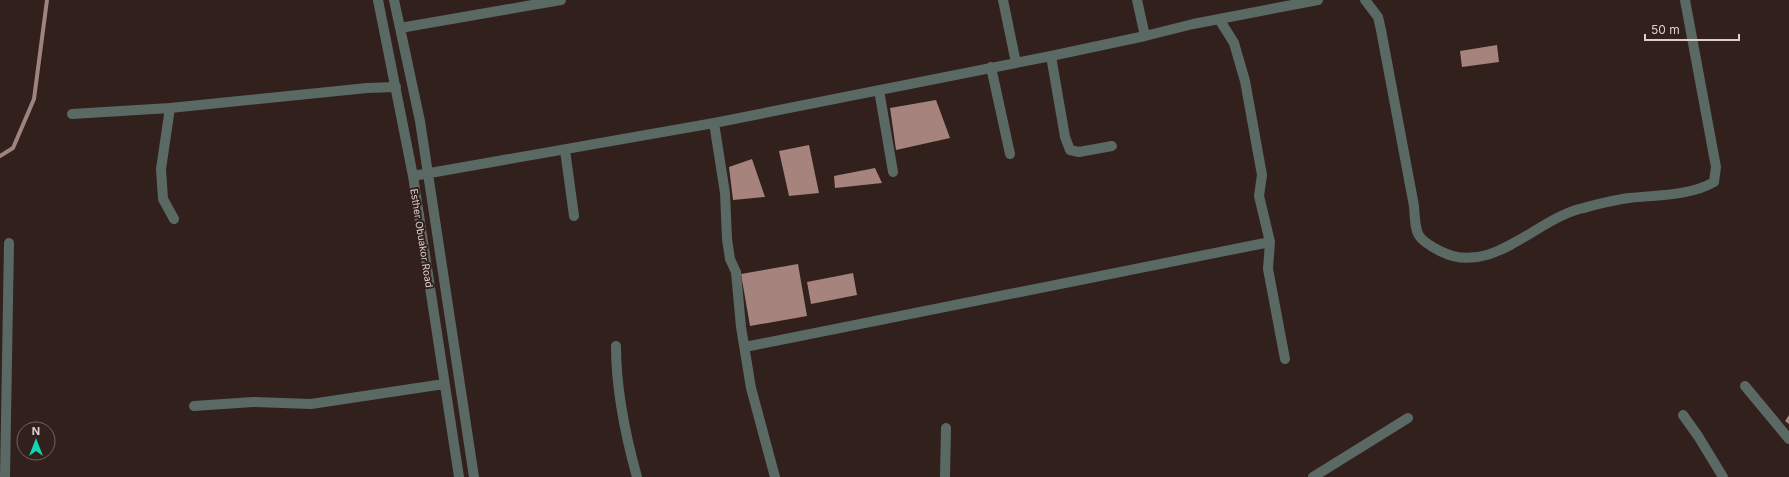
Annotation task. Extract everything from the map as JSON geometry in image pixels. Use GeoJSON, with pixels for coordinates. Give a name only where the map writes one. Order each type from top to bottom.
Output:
{"type":"FeatureCollection","features":[{"type":"Feature","properties":{"kind":"street","name":"Esther Obuakor Road"},"geometry":{"type":"LineString","coordinates":[[378,0],[412,176],[459,477]]}},
{"type":"Feature","properties":{"kind":"street","name":"Esther Obuakor Road"},"geometry":{"type":"LineString","coordinates":[[394,0],[420,121],[474,477]]}},
{"type":"Feature","properties":{"kind":"street"},"geometry":{"type":"LineString","coordinates":[[400,28],[539,2],[561,0]]}},
{"type":"Feature","properties":{"kind":"street"},"geometry":{"type":"LineString","coordinates":[[1003,0],[1016,63]]}},
{"type":"Feature","properties":{"kind":"street"},"geometry":{"type":"LineString","coordinates":[[1137,0],[1145,36]]}},
{"type":"Feature","properties":{"kind":"street"},"geometry":{"type":"LineString","coordinates":[[412,176],[714,123],[1051,56],[1193,24],[1318,0]]}},
{"type":"Feature","properties":{"kind":"street"},"geometry":{"type":"LineString","coordinates":[[1365,0],[1378,17],[1414,206],[1416,232],[1426,244],[1446,254],[1465,258],[1488,255],[1504,250],[1556,218],[1578,209],[1626,199],[1688,191],[1714,182],[1716,167],[1685,0]]}},
{"type":"Feature","properties":{"kind":"street"},"geometry":{"type":"LineString","coordinates":[[1219,19],[1234,43],[1245,81],[1262,175],[1260,196],[1270,242],[1268,269],[1285,359]]}},
{"type":"Feature","properties":{"kind":"street"},"geometry":{"type":"LineString","coordinates":[[1051,56],[1065,137],[1070,150],[1080,152],[1112,146]]}},
{"type":"Feature","properties":{"kind":"street"},"geometry":{"type":"LineString","coordinates":[[991,67],[1010,154]]}},
{"type":"Feature","properties":{"kind":"street"},"geometry":{"type":"LineString","coordinates":[[72,114],[170,108],[367,88],[396,87]]}},
{"type":"Feature","properties":{"kind":"street"},"geometry":{"type":"LineString","coordinates":[[879,90],[893,172]]}},
{"type":"Feature","properties":{"kind":"street"},"geometry":{"type":"LineString","coordinates":[[170,108],[161,168],[164,199],[174,219]]}},
{"type":"Feature","properties":{"kind":"street"},"geometry":{"type":"LineString","coordinates":[[714,123],[725,193],[727,239],[730,259],[736,272],[751,388],[775,477]]}},
{"type":"Feature","properties":{"kind":"street"},"geometry":{"type":"LineString","coordinates":[[565,150],[574,216]]}},
{"type":"Feature","properties":{"kind":"street"},"geometry":{"type":"LineString","coordinates":[[745,347],[1270,242]]}},
{"type":"Feature","properties":{"kind":"street"},"geometry":{"type":"LineString","coordinates":[[5,477],[9,243]]}},
{"type":"Feature","properties":{"kind":"street"},"geometry":{"type":"LineString","coordinates":[[616,346],[618,388],[628,444],[636,477]]}},
{"type":"Feature","properties":{"kind":"street"},"geometry":{"type":"LineString","coordinates":[[194,406],[253,402],[311,404],[444,384]]}},
{"type":"Feature","properties":{"kind":"street"},"geometry":{"type":"LineString","coordinates":[[1745,386],[1789,439]]}},
{"type":"Feature","properties":{"kind":"street"},"geometry":{"type":"LineString","coordinates":[[1684,415],[1723,477]]}},
{"type":"Feature","properties":{"kind":"street"},"geometry":{"type":"LineString","coordinates":[[1313,477],[1408,418]]}},
{"type":"Feature","properties":{"kind":"street"},"geometry":{"type":"LineString","coordinates":[[946,428],[946,477]]}},
{"type":"Feature","properties":{"kind":"building"},"geometry":{"type":"Polygon","coordinates":[[[1497,45],[1499,62],[1462,67],[1460,51],[1497,45]]]}},
{"type":"Feature","properties":{"kind":"building"},"geometry":{"type":"Polygon","coordinates":[[[936,100],[950,138],[896,150],[890,108],[936,100]]]}},
{"type":"Feature","properties":{"kind":"building"},"geometry":{"type":"Polygon","coordinates":[[[809,145],[819,193],[789,196],[779,151],[809,145]]]}},
{"type":"Feature","properties":{"kind":"building"},"geometry":{"type":"Polygon","coordinates":[[[752,159],[765,197],[733,200],[729,167],[752,159]]]}},
{"type":"Feature","properties":{"kind":"building"},"geometry":{"type":"Polygon","coordinates":[[[875,168],[882,183],[835,188],[834,176],[875,168]]]}},
{"type":"Feature","properties":{"kind":"building"},"geometry":{"type":"Polygon","coordinates":[[[798,264],[807,316],[750,326],[741,274],[798,264]]]}},
{"type":"Feature","properties":{"kind":"building"},"geometry":{"type":"Polygon","coordinates":[[[853,273],[857,295],[811,304],[807,282],[853,273]]]}},
{"type":"Feature","properties":{"kind":"building"},"geometry":{"type":"Polygon","coordinates":[[[1789,415],[1789,424],[1785,421],[1789,415]]]}},
{"type":"Feature","properties":{"kind":"waterway"},"geometry":{"type":"LineString","coordinates":[[0,156],[13,148],[34,99],[47,0]]}}]}
